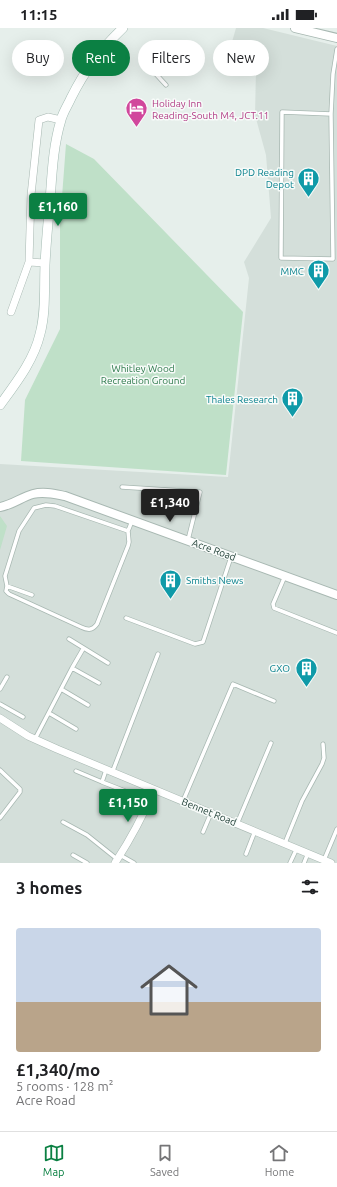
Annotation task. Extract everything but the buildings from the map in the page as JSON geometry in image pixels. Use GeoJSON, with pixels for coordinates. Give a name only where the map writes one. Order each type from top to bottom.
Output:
{"type":"FeatureCollection","features":[{"type":"Feature","properties":{"kind":"main road"},"geometry":{"type":"LineString","coordinates":[[111,40],[123,28]]}},
{"type":"Feature","properties":{"kind":"main road"},"geometry":{"type":"LineString","coordinates":[[111,40],[131,28]]}},
{"type":"Feature","properties":{"kind":"main road"},"geometry":{"type":"LineString","coordinates":[[0,405],[19,379],[35,349],[40,334],[44,316],[45,263],[56,141],[61,120],[82,76]]}},
{"type":"Feature","properties":{"kind":"street"},"geometry":{"type":"LineString","coordinates":[[295,28],[337,38]]}},
{"type":"Feature","properties":{"kind":"street"},"geometry":{"type":"LineString","coordinates":[[11,312],[29,262],[31,195],[39,120],[48,117],[61,120]]}},
{"type":"Feature","properties":{"kind":"street"},"geometry":{"type":"LineString","coordinates":[[29,262],[45,263]]}},
{"type":"Feature","properties":{"kind":"street","name":"Acre Road"},"geometry":{"type":"LineString","coordinates":[[0,507],[6,506],[33,494],[50,493],[65,496],[337,595]]}},
{"type":"Feature","properties":{"kind":"street","name":"Bennet Road"},"geometry":{"type":"LineString","coordinates":[[0,718],[28,736],[154,790],[328,861]]}},
{"type":"Feature","properties":{"kind":"street"},"geometry":{"type":"LineString","coordinates":[[118,859],[146,811],[154,790]]}},
{"type":"Feature","properties":{"kind":"lane"},"geometry":{"type":"LineString","coordinates":[[331,114],[282,112],[282,258],[333,259],[331,114],[334,67],[337,49]]}},
{"type":"Feature","properties":{"kind":"lane"},"geometry":{"type":"LineString","coordinates":[[158,76],[166,85]]}},
{"type":"Feature","properties":{"kind":"lane"},"geometry":{"type":"LineString","coordinates":[[122,487],[200,492],[188,540]]}},
{"type":"Feature","properties":{"kind":"lane"},"geometry":{"type":"LineString","coordinates":[[128,531],[61,508],[46,505],[34,508],[18,531],[5,576],[7,586],[6,591],[9,594],[86,630],[91,629],[97,624],[128,546],[128,531],[133,520]]}},
{"type":"Feature","properties":{"kind":"lane"},"geometry":{"type":"LineString","coordinates":[[126,618],[195,644],[203,642],[231,556]]}},
{"type":"Feature","properties":{"kind":"lane"},"geometry":{"type":"LineString","coordinates":[[285,576],[273,604],[274,608],[337,633]]}},
{"type":"Feature","properties":{"kind":"lane"},"geometry":{"type":"LineString","coordinates":[[7,586],[32,595]]}},
{"type":"Feature","properties":{"kind":"lane"},"geometry":{"type":"LineString","coordinates":[[69,639],[108,663]]}},
{"type":"Feature","properties":{"kind":"lane"},"geometry":{"type":"LineString","coordinates":[[36,739],[83,649]]}},
{"type":"Feature","properties":{"kind":"lane"},"geometry":{"type":"LineString","coordinates":[[102,782],[109,771],[158,654]]}},
{"type":"Feature","properties":{"kind":"lane"},"geometry":{"type":"LineString","coordinates":[[72,668],[99,683]]}},
{"type":"Feature","properties":{"kind":"lane"},"geometry":{"type":"LineString","coordinates":[[0,689],[7,677]]}},
{"type":"Feature","properties":{"kind":"lane"},"geometry":{"type":"LineString","coordinates":[[183,801],[233,684],[274,701]]}},
{"type":"Feature","properties":{"kind":"lane"},"geometry":{"type":"LineString","coordinates":[[61,689],[88,705]]}},
{"type":"Feature","properties":{"kind":"lane"},"geometry":{"type":"LineString","coordinates":[[0,704],[23,717]]}},
{"type":"Feature","properties":{"kind":"lane"},"geometry":{"type":"LineString","coordinates":[[49,713],[76,728]]}},
{"type":"Feature","properties":{"kind":"lane"},"geometry":{"type":"LineString","coordinates":[[237,824],[271,743]]}},
{"type":"Feature","properties":{"kind":"lane"},"geometry":{"type":"LineString","coordinates":[[285,843],[302,801],[322,764],[324,752],[323,744]]}},
{"type":"Feature","properties":{"kind":"lane"},"geometry":{"type":"LineString","coordinates":[[0,770],[20,789],[20,792],[15,800],[0,818]]}},
{"type":"Feature","properties":{"kind":"lane"},"geometry":{"type":"LineString","coordinates":[[76,771],[130,793]]}},
{"type":"Feature","properties":{"kind":"lane"},"geometry":{"type":"LineString","coordinates":[[203,832],[211,813]]}},
{"type":"Feature","properties":{"kind":"lane"},"geometry":{"type":"LineString","coordinates":[[64,822],[87,835],[118,859],[134,863]]}},
{"type":"Feature","properties":{"kind":"lane"},"geometry":{"type":"LineString","coordinates":[[328,861],[337,829]]}},
{"type":"Feature","properties":{"kind":"lane"},"geometry":{"type":"LineString","coordinates":[[246,854],[256,831]]}},
{"type":"Feature","properties":{"kind":"lane"},"geometry":{"type":"LineString","coordinates":[[290,863],[296,848]]}},
{"type":"Feature","properties":{"kind":"lane"},"geometry":{"type":"LineString","coordinates":[[304,863],[308,853]]}},
{"type":"Feature","properties":{"kind":"lane"},"geometry":{"type":"LineString","coordinates":[[73,855],[87,863]]}},
{"type":"Feature","properties":{"kind":"shaded area"},"geometry":{"type":"Polygon","coordinates":[[[236,28],[263,28],[337,46],[337,863],[0,863],[0,464],[228,477],[249,278],[244,262],[271,218],[266,155],[255,115],[256,76],[269,76],[269,40],[233,40],[236,28]]]}},
{"type":"Feature","properties":{"kind":"green space","name":"Whitley Wood Recreation Ground"},"geometry":{"type":"Polygon","coordinates":[[[66,144],[94,159],[243,312],[226,475],[21,461],[25,400],[60,329],[60,223],[66,144]]]}},
{"type":"Feature","properties":{"kind":"green space"},"geometry":{"type":"Polygon","coordinates":[[[0,516],[7,526],[0,550],[0,516]]]}},
{"type":"Feature","properties":{"kind":"place","name":"Holiday Inn Reading-South M4, JCT.11"},"geometry":{"type":"Point","coordinates":[136,128]}},
{"type":"Feature","properties":{"kind":"place","name":"DPD Reading Depot"},"geometry":{"type":"Point","coordinates":[309,198]}},
{"type":"Feature","properties":{"kind":"place","name":"MMC"},"geometry":{"type":"Point","coordinates":[319,290]}},
{"type":"Feature","properties":{"kind":"place","name":"Thales Research"},"geometry":{"type":"Point","coordinates":[293,418]}},
{"type":"Feature","properties":{"kind":"place","name":"Smiths News"},"geometry":{"type":"Point","coordinates":[171,600]}},
{"type":"Feature","properties":{"kind":"place","name":"GXO"},"geometry":{"type":"Point","coordinates":[306,688]}}]}
